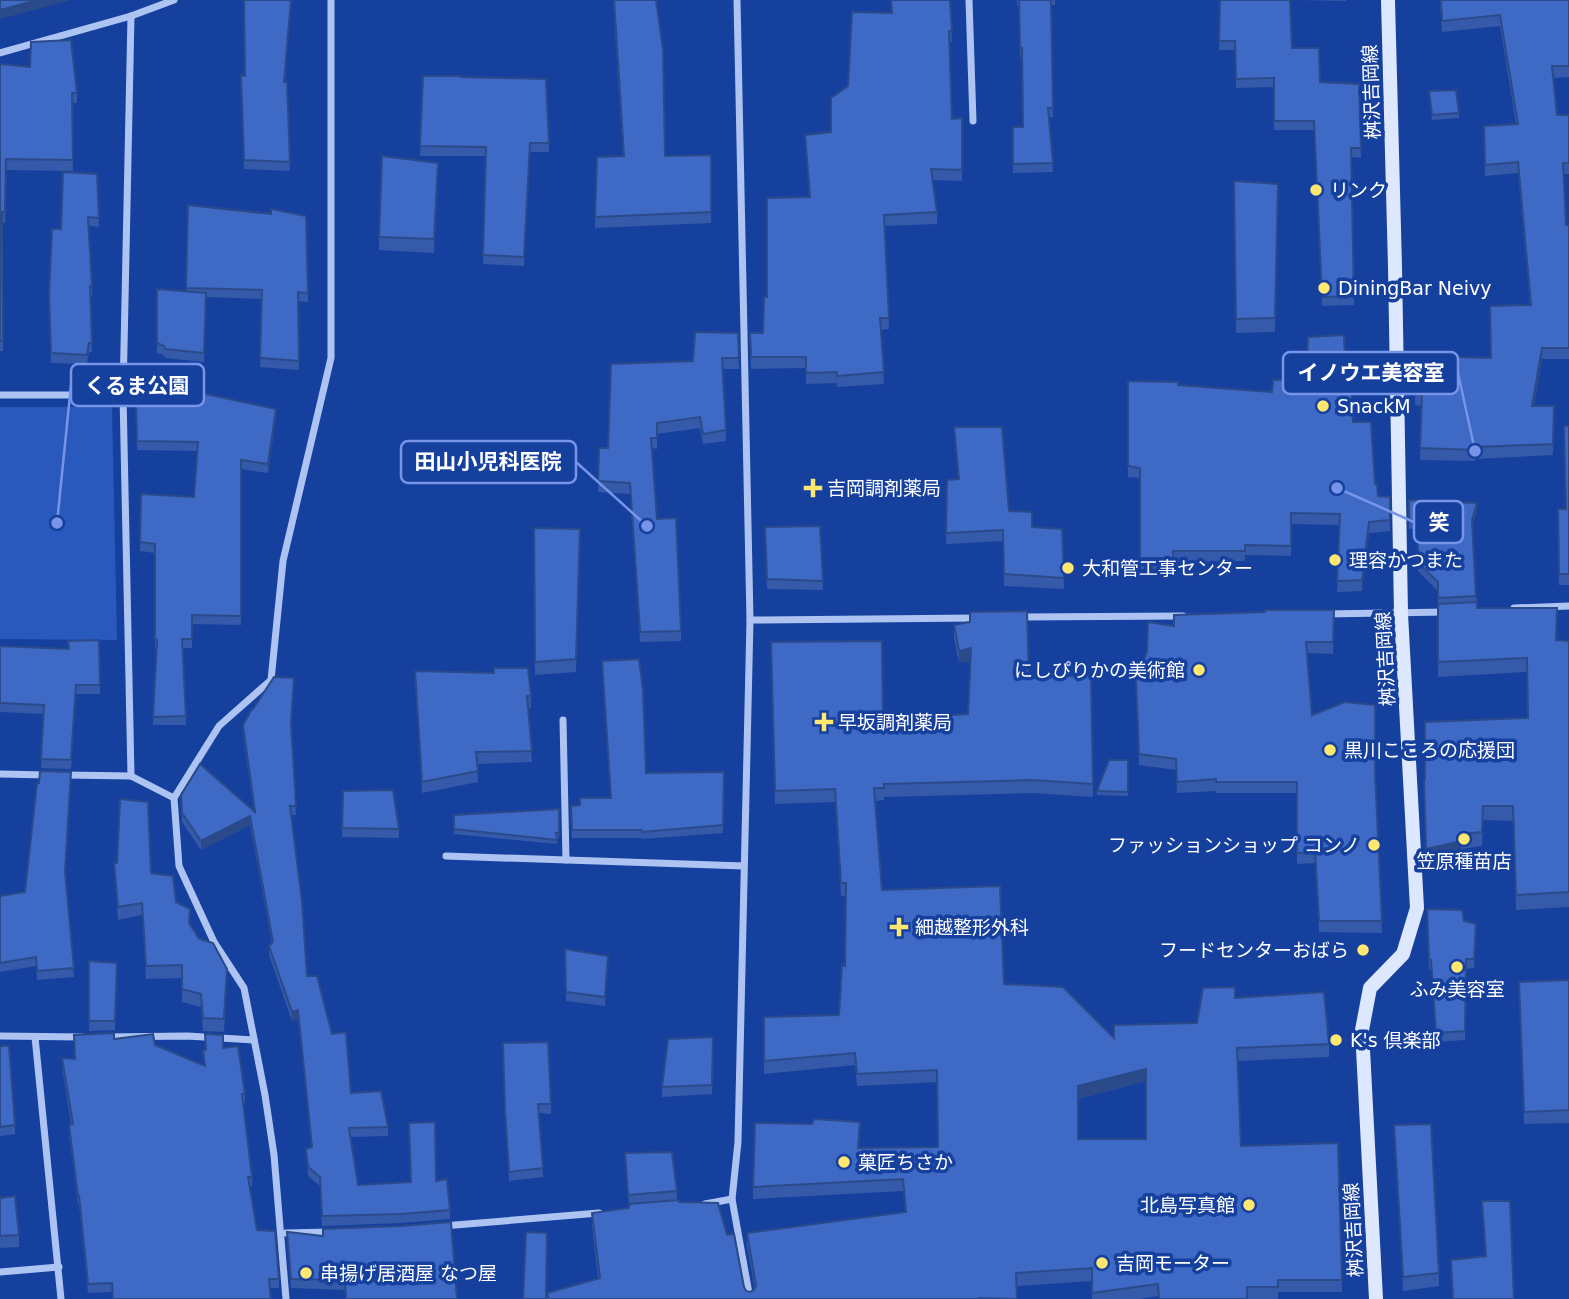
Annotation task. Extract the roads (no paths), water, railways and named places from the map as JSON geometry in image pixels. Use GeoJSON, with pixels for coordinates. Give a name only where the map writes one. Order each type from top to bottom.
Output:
{"type":"FeatureCollection","features":[{"type":"Feature","properties":{"kind":"main road","name":"桝沢吉岡線"},"geometry":{"type":"LineString","coordinates":[[1376,1299],[1362,1030],[1370,988],[1403,954],[1417,908],[1401,614],[1388,0]]}},
{"type":"Feature","properties":{"kind":"street"},"geometry":{"type":"LineString","coordinates":[[0,53],[131,16],[174,0]]}},
{"type":"Feature","properties":{"kind":"street"},"geometry":{"type":"LineString","coordinates":[[286,1299],[274,1156],[244,988],[214,942],[178,866],[174,798],[219,726],[271,680],[283,561],[331,358],[331,0]]}},
{"type":"Feature","properties":{"kind":"street"},"geometry":{"type":"LineString","coordinates":[[737,0],[750,620],[738,1142],[732,1199],[750,1299]]}},
{"type":"Feature","properties":{"kind":"street"},"geometry":{"type":"LineString","coordinates":[[969,0],[973,121]]}},
{"type":"Feature","properties":{"kind":"street"},"geometry":{"type":"LineString","coordinates":[[131,16],[123,395],[131,776]]}},
{"type":"Feature","properties":{"kind":"street"},"geometry":{"type":"LineString","coordinates":[[0,395],[123,395]]}},
{"type":"Feature","properties":{"kind":"street"},"geometry":{"type":"LineString","coordinates":[[1499,609],[1569,606]]}},
{"type":"Feature","properties":{"kind":"street"},"geometry":{"type":"LineString","coordinates":[[1318,615],[1457,611]]}},
{"type":"Feature","properties":{"kind":"street"},"geometry":{"type":"LineString","coordinates":[[1013,617],[1194,616]]}},
{"type":"Feature","properties":{"kind":"street"},"geometry":{"type":"LineString","coordinates":[[750,620],[986,618]]}},
{"type":"Feature","properties":{"kind":"street"},"geometry":{"type":"LineString","coordinates":[[563,720],[566,860]]}},
{"type":"Feature","properties":{"kind":"street"},"geometry":{"type":"LineString","coordinates":[[0,774],[131,776],[174,798]]}},
{"type":"Feature","properties":{"kind":"street"},"geometry":{"type":"LineString","coordinates":[[446,856],[744,866]]}},
{"type":"Feature","properties":{"kind":"street"},"geometry":{"type":"LineString","coordinates":[[0,1036],[90,1037]]}},
{"type":"Feature","properties":{"kind":"street"},"geometry":{"type":"LineString","coordinates":[[104,1037],[187,1036],[254,1040]]}},
{"type":"Feature","properties":{"kind":"street"},"geometry":{"type":"LineString","coordinates":[[35,1037],[61,1299]]}},
{"type":"Feature","properties":{"kind":"street"},"geometry":{"type":"LineString","coordinates":[[693,1205],[732,1199]]}},
{"type":"Feature","properties":{"kind":"street"},"geometry":{"type":"LineString","coordinates":[[428,1227],[603,1213]]}},
{"type":"Feature","properties":{"kind":"street"},"geometry":{"type":"LineString","coordinates":[[282,1233],[335,1232]]}},
{"type":"Feature","properties":{"kind":"street"},"geometry":{"type":"LineString","coordinates":[[0,1272],[59,1267]]}},
{"type":"Feature","properties":{"kind":"place","name":"リンク"},"geometry":{"type":"Point","coordinates":[1316,190]}},
{"type":"Feature","properties":{"kind":"place","name":"DiningBar Neivy"},"geometry":{"type":"Point","coordinates":[1324,288]}},
{"type":"Feature","properties":{"kind":"place","name":"SnackM"},"geometry":{"type":"Point","coordinates":[1323,406]}},
{"type":"Feature","properties":{"kind":"place","name":"イノウエ美容室"},"geometry":{"type":"Point","coordinates":[1475,451]}},
{"type":"Feature","properties":{"kind":"place","name":"吉岡調剤薬局"},"geometry":{"type":"Point","coordinates":[813,488]}},
{"type":"Feature","properties":{"kind":"place","name":"笑"},"geometry":{"type":"Point","coordinates":[1337,488]}},
{"type":"Feature","properties":{"kind":"place","name":"くるま公園"},"geometry":{"type":"Point","coordinates":[57,523]}},
{"type":"Feature","properties":{"kind":"place","name":"田山小児科医院"},"geometry":{"type":"Point","coordinates":[647,526]}},
{"type":"Feature","properties":{"kind":"place","name":"理容かつまた"},"geometry":{"type":"Point","coordinates":[1335,560]}},
{"type":"Feature","properties":{"kind":"place","name":"大和管工事センター"},"geometry":{"type":"Point","coordinates":[1068,568]}},
{"type":"Feature","properties":{"kind":"place","name":"にしぴりかの美術館"},"geometry":{"type":"Point","coordinates":[1199,670]}},
{"type":"Feature","properties":{"kind":"place","name":"早坂調剤薬局"},"geometry":{"type":"Point","coordinates":[824,722]}},
{"type":"Feature","properties":{"kind":"place","name":"黒川こころの応援団"},"geometry":{"type":"Point","coordinates":[1330,750]}},
{"type":"Feature","properties":{"kind":"place","name":"笠原種苗店"},"geometry":{"type":"Point","coordinates":[1464,839]}},
{"type":"Feature","properties":{"kind":"place","name":"ファッションショップ コンノ"},"geometry":{"type":"Point","coordinates":[1374,845]}},
{"type":"Feature","properties":{"kind":"place","name":"細越整形外科"},"geometry":{"type":"Point","coordinates":[899,927]}},
{"type":"Feature","properties":{"kind":"place","name":"フードセンターおばら"},"geometry":{"type":"Point","coordinates":[1363,950]}},
{"type":"Feature","properties":{"kind":"place","name":"ふみ美容室"},"geometry":{"type":"Point","coordinates":[1457,967]}},
{"type":"Feature","properties":{"kind":"place","name":"K's 倶楽部"},"geometry":{"type":"Point","coordinates":[1336,1040]}},
{"type":"Feature","properties":{"kind":"place","name":"菓匠ちさか"},"geometry":{"type":"Point","coordinates":[844,1162]}},
{"type":"Feature","properties":{"kind":"place","name":"北島写真館"},"geometry":{"type":"Point","coordinates":[1249,1205]}},
{"type":"Feature","properties":{"kind":"place","name":"吉岡モーター"},"geometry":{"type":"Point","coordinates":[1102,1263]}},
{"type":"Feature","properties":{"kind":"place","name":"串揚げ居酒屋 なつ屋"},"geometry":{"type":"Point","coordinates":[306,1273]}}]}
